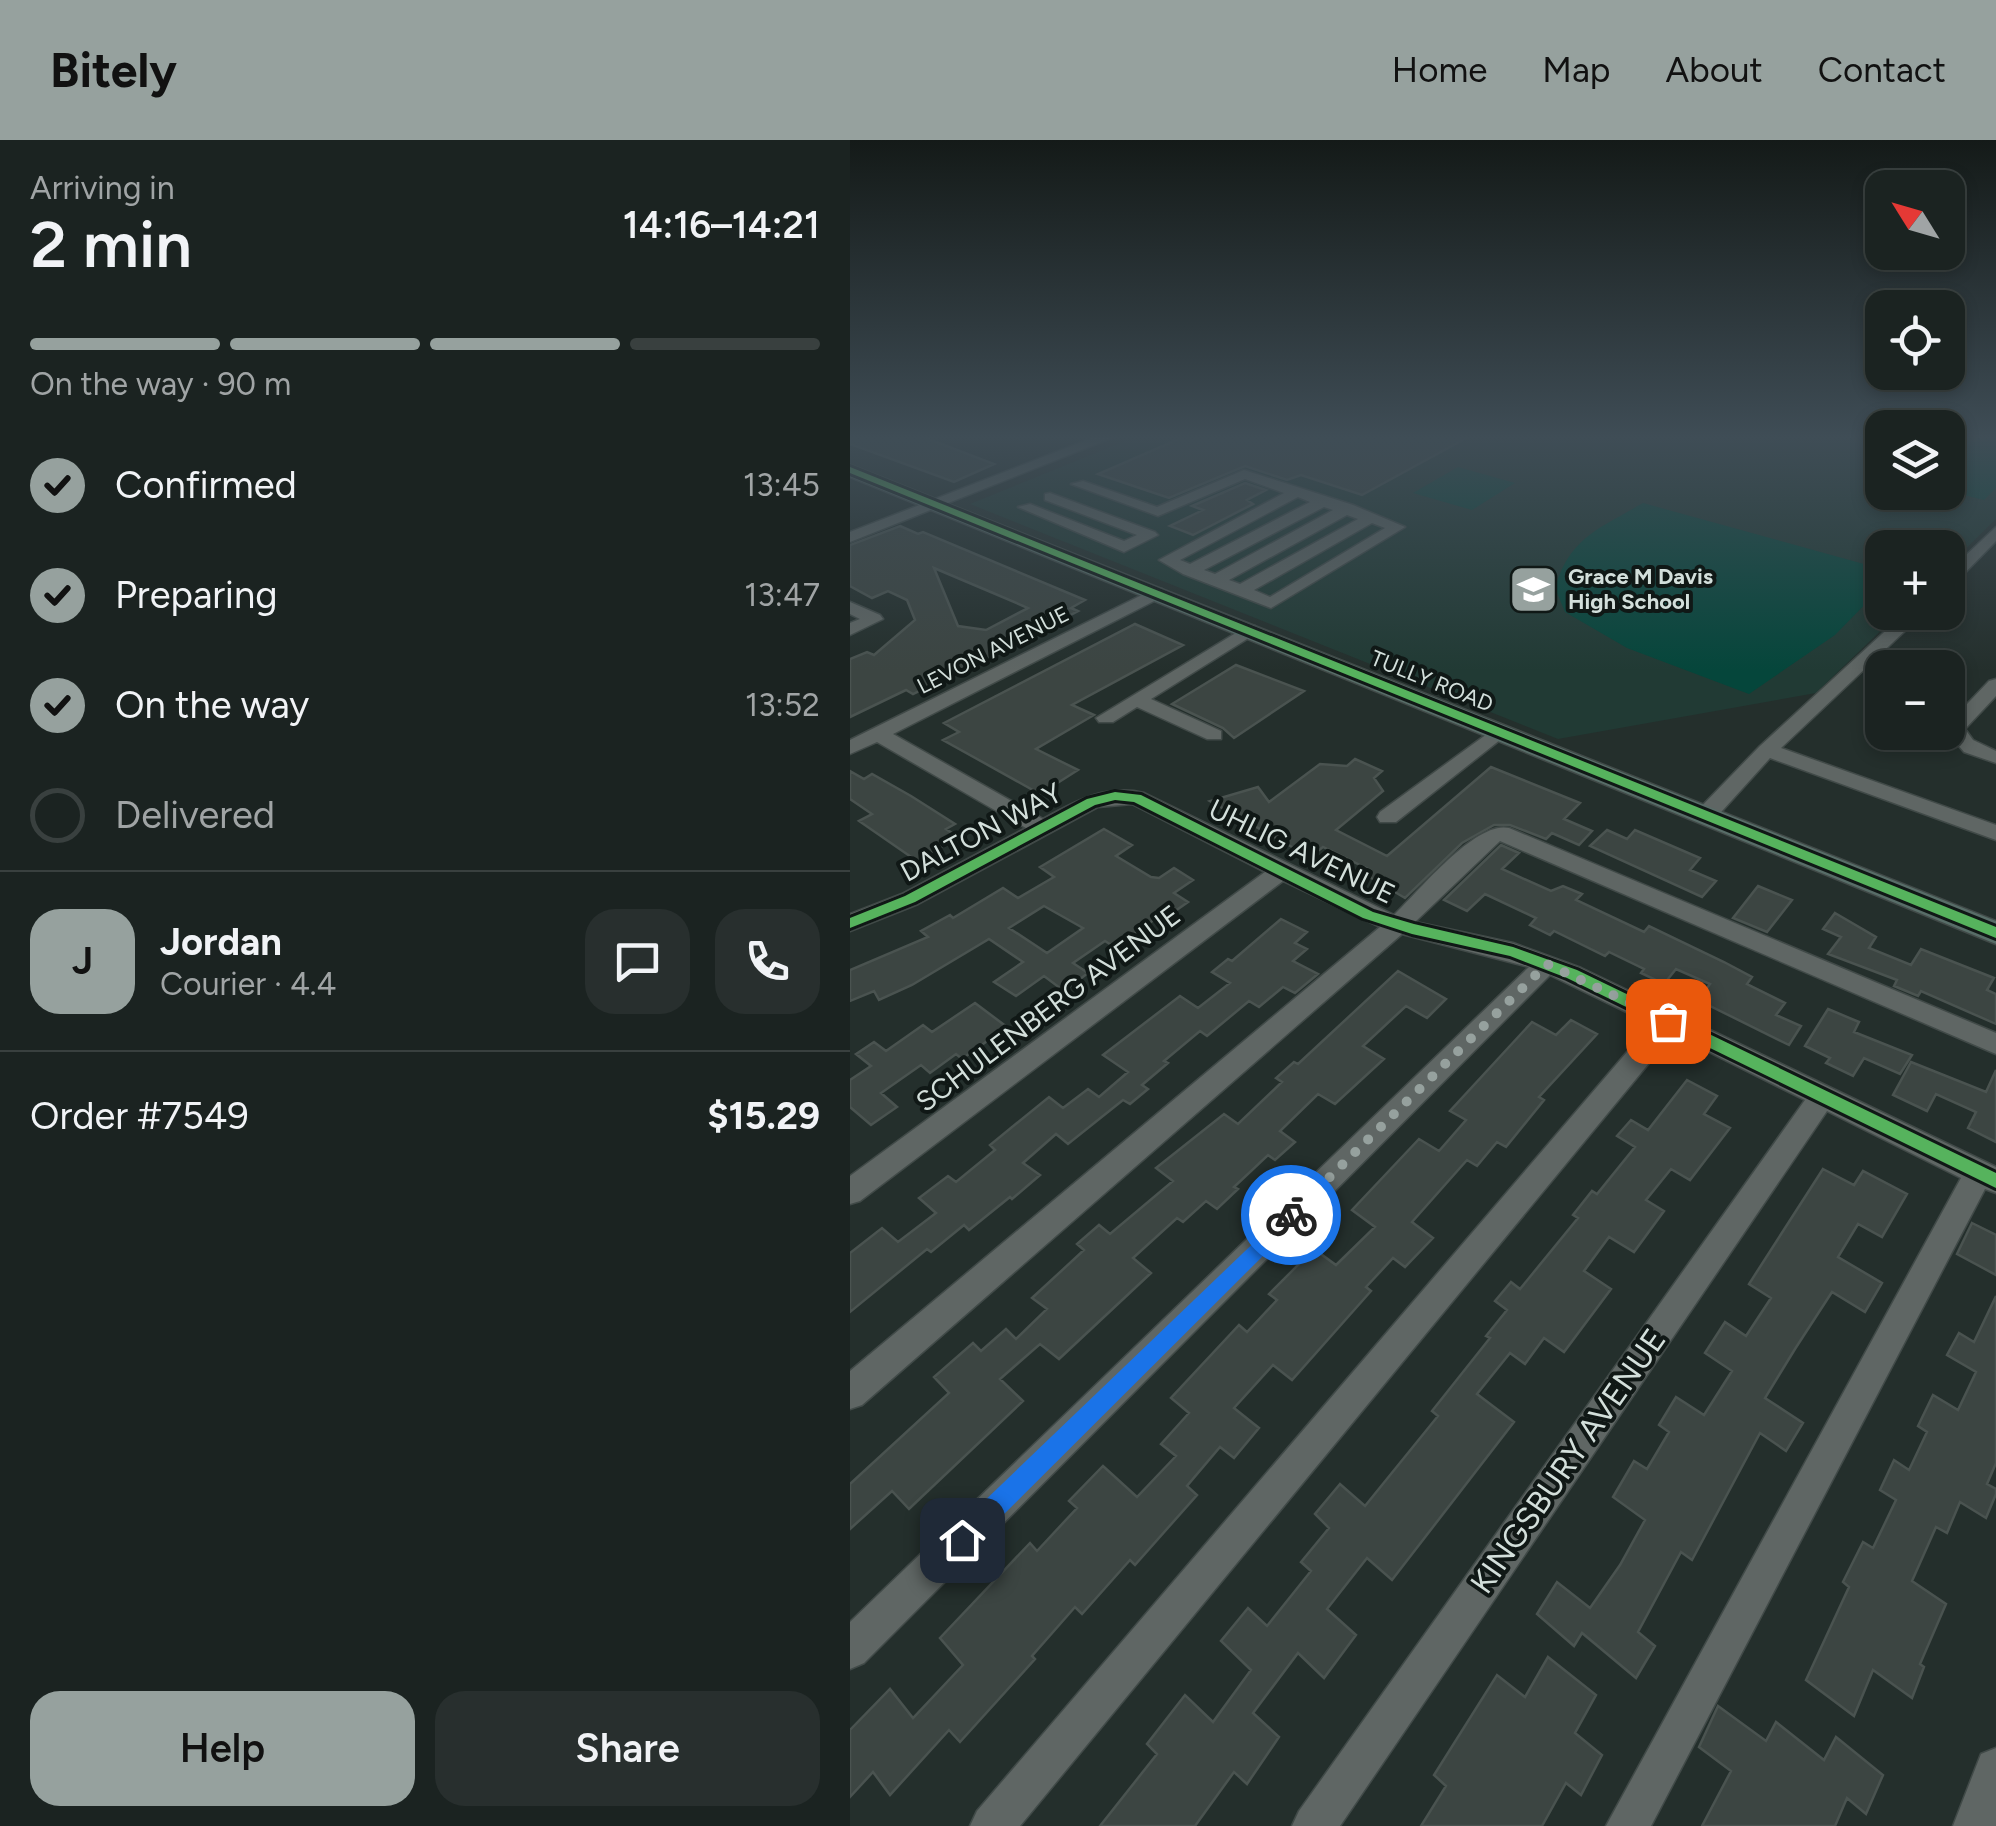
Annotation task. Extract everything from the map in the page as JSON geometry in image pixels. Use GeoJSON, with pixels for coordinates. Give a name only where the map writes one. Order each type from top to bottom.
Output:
{"type":"FeatureCollection","features":[{"type":"Feature","properties":{"kind":"main road","name":"TULLY ROAD"},"geometry":{"type":"LineString","coordinates":[[955,514],[1996,933]]}},
{"type":"Feature","properties":{"kind":"street"},"geometry":{"type":"LineString","coordinates":[[850,536],[913,514]]}},
{"type":"Feature","properties":{"kind":"street"},"geometry":{"type":"LineString","coordinates":[[1039,514],[1122,546],[1129,547],[1150,535],[1094,514]]}},
{"type":"Feature","properties":{"kind":"street"},"geometry":{"type":"LineString","coordinates":[[1254,514],[1167,560],[1271,603]]}},
{"type":"Feature","properties":{"kind":"street"},"geometry":{"type":"LineString","coordinates":[[1189,571],[1299,514]]}},
{"type":"Feature","properties":{"kind":"street","name":"LEVON AVENUE"},"geometry":{"type":"LineString","coordinates":[[850,748],[1164,596],[1212,580],[1337,514]]}},
{"type":"Feature","properties":{"kind":"street"},"geometry":{"type":"LineString","coordinates":[[1106,718],[1244,628],[1271,603],[1397,529],[1363,514]]}},
{"type":"Feature","properties":{"kind":"street"},"geometry":{"type":"LineString","coordinates":[[1240,591],[1372,517]]}},
{"type":"Feature","properties":{"kind":"street"},"geometry":{"type":"LineString","coordinates":[[1965,564],[1996,532]]}},
{"type":"Feature","properties":{"kind":"street"},"geometry":{"type":"LineString","coordinates":[[1086,565],[1122,546]]}},
{"type":"Feature","properties":{"kind":"street"},"geometry":{"type":"LineString","coordinates":[[850,608],[874,619],[850,630]]}},
{"type":"Feature","properties":{"kind":"street"},"geometry":{"type":"LineString","coordinates":[[1705,816],[1767,750],[1897,630]]}},
{"type":"Feature","properties":{"kind":"street"},"geometry":{"type":"LineString","coordinates":[[1996,685],[1955,728],[1958,737],[1996,757]]}},
{"type":"Feature","properties":{"kind":"street"},"geometry":{"type":"LineString","coordinates":[[1136,699],[1214,736]]}},
{"type":"Feature","properties":{"kind":"street"},"geometry":{"type":"LineString","coordinates":[[1388,817],[1498,732]]}},
{"type":"Feature","properties":{"kind":"street"},"geometry":{"type":"LineString","coordinates":[[878,734],[1039,826]]}},
{"type":"Feature","properties":{"kind":"street"},"geometry":{"type":"LineString","coordinates":[[1767,750],[1996,833]]}},
{"type":"Feature","properties":{"kind":"street","name":"DALTON WAY"},"geometry":{"type":"LineString","coordinates":[[850,923],[910,899],[1039,826],[1091,802],[1115,796],[1137,798]]}},
{"type":"Feature","properties":{"kind":"street","name":"UHLIG AVENUE"},"geometry":{"type":"LineString","coordinates":[[1137,798],[1338,902],[1398,925],[1547,964],[1988,1177]]}},
{"type":"Feature","properties":{"kind":"street"},"geometry":{"type":"LineString","coordinates":[[850,1392],[1398,925],[1486,838],[1501,833],[1512,834],[1996,1044]]}},
{"type":"Feature","properties":{"kind":"street","name":"SCHULENBERG AVENUE"},"geometry":{"type":"LineString","coordinates":[[850,1192],[1281,872]]}},
{"type":"Feature","properties":{"kind":"street"},"geometry":{"type":"LineString","coordinates":[[850,1649],[1547,964]]}},
{"type":"Feature","properties":{"kind":"street"},"geometry":{"type":"LineString","coordinates":[[992,1826],[1668,1021]]}},
{"type":"Feature","properties":{"kind":"street","name":"KINGSBURY AVENUE"},"geometry":{"type":"LineString","coordinates":[[1314,1826],[1823,1096]]}},
{"type":"Feature","properties":{"kind":"street"},"geometry":{"type":"LineString","coordinates":[[1628,1826],[1988,1177]]}},
{"type":"Feature","properties":{"kind":"street"},"geometry":{"type":"LineString","coordinates":[[1975,1826],[1996,1769]]}},
{"type":"Feature","properties":{"kind":"shaded area","name":"Grace M Davis High School"},"geometry":{"type":"Polygon","coordinates":[[[994,514],[1996,514],[1996,519],[1965,549],[1965,530],[1865,530],[1865,630],[1881,630],[1816,693],[1558,739],[994,514]]]}},
{"type":"Feature","properties":{"kind":"green space"},"geometry":{"type":"Polygon","coordinates":[[[1625,514],[1682,514],[1865,564],[1865,604],[1835,635],[1749,694],[1627,648],[1565,612],[1555,588],[1569,557],[1588,536],[1625,514]]]}},
{"type":"Feature","properties":{"kind":"building"},"geometry":{"type":"Polygon","coordinates":[[[1195,514],[1234,514],[1193,535],[1170,526],[1195,514]]]}},
{"type":"Feature","properties":{"kind":"building"},"geometry":{"type":"Polygon","coordinates":[[[900,526],[1085,600],[1071,608],[1078,611],[1017,643],[913,694],[906,690],[850,717],[850,659],[867,652],[874,655],[915,620],[907,600],[888,591],[872,598],[850,586],[850,545],[900,526]],[[934,568],[958,626],[986,630],[1028,608],[934,568]]]}},
{"type":"Feature","properties":{"kind":"building"},"geometry":{"type":"Polygon","coordinates":[[[1135,624],[1183,645],[1072,705],[1094,715],[1036,749],[1078,770],[1040,794],[943,740],[959,732],[944,723],[1135,624]]]}},
{"type":"Feature","properties":{"kind":"building"},"geometry":{"type":"Polygon","coordinates":[[[1236,665],[1304,691],[1234,738],[1223,728],[1172,704],[1236,665]]]}},
{"type":"Feature","properties":{"kind":"building"},"geometry":{"type":"Polygon","coordinates":[[[1355,759],[1382,771],[1374,778],[1383,791],[1336,830],[1387,856],[1491,767],[1580,803],[1564,819],[1592,831],[1579,845],[1552,833],[1546,839],[1510,825],[1494,825],[1462,843],[1405,898],[1366,875],[1370,870],[1323,847],[1310,857],[1210,801],[1258,787],[1269,802],[1320,764],[1347,766],[1355,759]]]}},
{"type":"Feature","properties":{"kind":"building"},"geometry":{"type":"Polygon","coordinates":[[[850,771],[864,779],[872,774],[911,796],[955,824],[946,829],[958,837],[917,861],[859,821],[872,814],[850,799],[850,771]]]}},
{"type":"Feature","properties":{"kind":"building"},"geometry":{"type":"Polygon","coordinates":[[[1104,829],[1132,845],[1116,856],[1151,877],[1159,878],[1174,868],[1193,880],[1174,893],[1188,902],[1168,916],[1163,913],[1116,948],[1105,941],[1073,963],[1088,973],[1064,991],[1044,976],[1016,996],[994,982],[1023,962],[989,939],[879,1000],[874,991],[850,1001],[850,970],[928,937],[921,931],[950,915],[953,918],[1003,888],[1018,898],[1054,877],[1040,867],[1104,829]],[[1044,906],[1009,928],[1047,953],[1083,928],[1044,906]]]}},
{"type":"Feature","properties":{"kind":"building"},"geometry":{"type":"Polygon","coordinates":[[[1607,830],[1627,839],[1635,830],[1700,858],[1690,870],[1716,881],[1702,897],[1590,846],[1607,830]]]}},
{"type":"Feature","properties":{"kind":"building"},"geometry":{"type":"Polygon","coordinates":[[[1501,845],[1519,853],[1502,869],[1551,891],[1563,886],[1582,894],[1576,900],[1644,932],[1649,926],[1752,977],[1747,984],[1785,1003],[1776,1015],[1801,1026],[1789,1045],[1698,1000],[1710,984],[1676,969],[1664,984],[1609,952],[1605,956],[1554,931],[1550,935],[1530,925],[1536,918],[1485,894],[1467,911],[1444,900],[1501,845]]]}},
{"type":"Feature","properties":{"kind":"building"},"geometry":{"type":"Polygon","coordinates":[[[1758,886],[1792,900],[1767,932],[1733,918],[1758,886]]]}},
{"type":"Feature","properties":{"kind":"building"},"geometry":{"type":"Polygon","coordinates":[[[1835,913],[1876,937],[1869,948],[1911,965],[1921,949],[1994,978],[1987,990],[1996,994],[1996,1024],[1921,991],[1918,996],[1894,986],[1897,980],[1828,954],[1841,937],[1823,929],[1835,913]]]}},
{"type":"Feature","properties":{"kind":"building"},"geometry":{"type":"Polygon","coordinates":[[[1281,919],[1307,932],[1295,943],[1307,949],[1293,961],[1318,974],[1295,993],[1283,987],[1259,1007],[1249,1001],[1207,1036],[1200,1031],[1142,1085],[1148,1089],[1130,1104],[1123,1100],[1068,1144],[1056,1134],[1023,1163],[1040,1175],[969,1230],[964,1225],[931,1252],[927,1249],[850,1312],[850,1253],[882,1228],[898,1242],[936,1213],[919,1198],[948,1176],[956,1182],[995,1150],[990,1145],[1049,1097],[1063,1108],[1088,1089],[1099,1097],[1128,1072],[1103,1055],[1180,996],[1198,1008],[1230,983],[1212,972],[1228,959],[1232,961],[1281,919]]]}},
{"type":"Feature","properties":{"kind":"building"},"geometry":{"type":"Polygon","coordinates":[[[1398,971],[1446,999],[1427,1018],[1406,1006],[1363,1046],[1384,1059],[1335,1104],[1318,1094],[1280,1131],[1295,1142],[1275,1160],[1268,1155],[1217,1209],[1206,1201],[1183,1222],[1177,1218],[1133,1258],[1151,1273],[1059,1359],[1040,1344],[1000,1379],[1023,1401],[909,1509],[892,1491],[850,1529],[850,1484],[949,1393],[934,1377],[973,1343],[981,1351],[1006,1329],[1016,1339],[1047,1309],[1032,1298],[1084,1250],[1077,1244],[1099,1225],[1110,1234],[1173,1181],[1156,1168],[1224,1114],[1238,1124],[1282,1082],[1276,1078],[1294,1062],[1298,1064],[1398,971]]]}},
{"type":"Feature","properties":{"kind":"building"},"geometry":{"type":"Polygon","coordinates":[[[975,1003],[1007,1027],[962,1059],[956,1054],[930,1073],[921,1065],[881,1093],[897,1107],[871,1125],[850,1107],[850,1080],[871,1066],[856,1054],[874,1042],[886,1051],[923,1025],[932,1032],[975,1003]]]}},
{"type":"Feature","properties":{"kind":"building"},"geometry":{"type":"Polygon","coordinates":[[[1828,1009],[1859,1022],[1854,1032],[1912,1055],[1900,1074],[1864,1058],[1853,1076],[1826,1063],[1830,1058],[1805,1046],[1828,1009]]]}},
{"type":"Feature","properties":{"kind":"building"},"geometry":{"type":"Polygon","coordinates":[[[1571,1020],[1597,1034],[1539,1097],[1544,1100],[1506,1147],[1497,1142],[1477,1166],[1467,1160],[1412,1222],[1433,1238],[1405,1267],[1393,1258],[1366,1287],[1371,1291],[1292,1380],[1273,1365],[1234,1408],[1259,1428],[1234,1458],[1220,1447],[1187,1486],[1197,1495],[1135,1565],[1130,1560],[1082,1614],[1075,1607],[1032,1656],[1035,1659],[960,1742],[949,1730],[890,1795],[873,1772],[850,1797],[850,1730],[890,1689],[913,1718],[963,1665],[940,1638],[1030,1543],[1037,1551],[1077,1508],[1069,1501],[1103,1466],[1137,1497],[1176,1456],[1161,1444],[1189,1413],[1171,1398],[1239,1325],[1247,1332],[1277,1300],[1269,1294],[1314,1249],[1336,1265],[1375,1227],[1352,1210],[1419,1139],[1439,1151],[1466,1120],[1450,1111],[1532,1022],[1556,1035],[1571,1020]]]}},
{"type":"Feature","properties":{"kind":"building"},"geometry":{"type":"Polygon","coordinates":[[[1911,1062],[1986,1092],[1996,1070],[1996,1142],[1968,1128],[1976,1112],[1936,1094],[1927,1111],[1893,1095],[1911,1062]]]}},
{"type":"Feature","properties":{"kind":"building"},"geometry":{"type":"Polygon","coordinates":[[[1687,1080],[1717,1096],[1704,1114],[1730,1128],[1690,1180],[1671,1169],[1646,1200],[1664,1211],[1634,1252],[1609,1237],[1584,1271],[1611,1289],[1564,1352],[1544,1338],[1525,1364],[1510,1353],[1477,1394],[1514,1422],[1392,1580],[1367,1558],[1327,1609],[1356,1635],[1324,1678],[1298,1653],[1253,1713],[1279,1737],[1247,1784],[1234,1772],[1195,1826],[1100,1826],[1157,1754],[1147,1744],[1185,1695],[1213,1722],[1251,1670],[1221,1641],[1248,1608],[1267,1626],[1311,1571],[1301,1562],[1329,1528],[1315,1514],[1340,1484],[1365,1506],[1438,1416],[1432,1411],[1490,1338],[1486,1336],[1507,1310],[1495,1301],[1511,1282],[1520,1289],[1578,1218],[1573,1215],[1592,1191],[1597,1194],[1635,1147],[1617,1136],[1631,1120],[1648,1130],[1687,1080]]]}},
{"type":"Feature","properties":{"kind":"building"},"geometry":{"type":"Polygon","coordinates":[[[1823,1169],[1854,1185],[1863,1171],[1907,1194],[1882,1237],[1858,1224],[1838,1257],[1882,1283],[1865,1312],[1832,1292],[1795,1349],[1765,1398],[1803,1423],[1786,1451],[1760,1433],[1692,1560],[1681,1552],[1638,1632],[1655,1646],[1636,1678],[1582,1633],[1574,1646],[1537,1614],[1557,1582],[1590,1608],[1620,1565],[1645,1520],[1613,1497],[1634,1461],[1647,1469],[1669,1432],[1659,1425],[1676,1397],[1704,1415],[1732,1371],[1705,1353],[1725,1322],[1746,1336],[1771,1298],[1749,1284],[1823,1169]]]}},
{"type":"Feature","properties":{"kind":"building"},"geometry":{"type":"Polygon","coordinates":[[[1972,1223],[1996,1235],[1996,1275],[1957,1254],[1972,1223]]]}},
{"type":"Feature","properties":{"kind":"building"},"geometry":{"type":"Polygon","coordinates":[[[1996,1296],[1996,1463],[1987,1484],[1996,1489],[1996,1494],[1986,1518],[1960,1502],[1947,1533],[1936,1527],[1912,1581],[1946,1604],[1920,1664],[1924,1667],[1912,1698],[1873,1670],[1854,1716],[1806,1680],[1849,1587],[1843,1582],[1863,1542],[1873,1548],[1896,1500],[1880,1490],[1894,1460],[1909,1470],[1927,1432],[1918,1426],[1933,1395],[1958,1410],[1976,1372],[1947,1355],[1959,1333],[1974,1342],[1996,1296]]]}},
{"type":"Feature","properties":{"kind":"building"},"geometry":{"type":"Polygon","coordinates":[[[1548,1657],[1596,1695],[1575,1733],[1602,1755],[1581,1795],[1566,1783],[1542,1826],[1421,1826],[1446,1786],[1434,1775],[1497,1675],[1525,1697],[1548,1657]]]}},
{"type":"Feature","properties":{"kind":"building"},"geometry":{"type":"Polygon","coordinates":[[[1718,1706],[1766,1741],[1776,1722],[1824,1760],[1836,1737],[1883,1775],[1866,1814],[1847,1798],[1835,1826],[1702,1826],[1731,1771],[1699,1747],[1718,1706]]]}},
{"type":"Feature","properties":{"kind":"cycle path"},"geometry":{"type":"LineString","coordinates":[[958,514],[1996,933]]}},
{"type":"Feature","properties":{"kind":"cycle path"},"geometry":{"type":"LineString","coordinates":[[850,923],[910,899],[1091,802],[1115,796],[1137,798],[1368,915],[1513,952],[1572,974],[1996,1181]]}},
{"type":"Feature","properties":{"kind":"way so far"},"geometry":{"type":"LineString","coordinates":[[1291,1215],[1547,964],[1668,1021]]}},
{"type":"Feature","properties":{"kind":"place","name":"Grace M Davis High School"},"geometry":{"type":"Point","coordinates":[1533,589]}},
{"type":"Feature","properties":{"kind":"route"},"geometry":{"type":"LineString","coordinates":[[962,1540],[1291,1215]]}}]}
